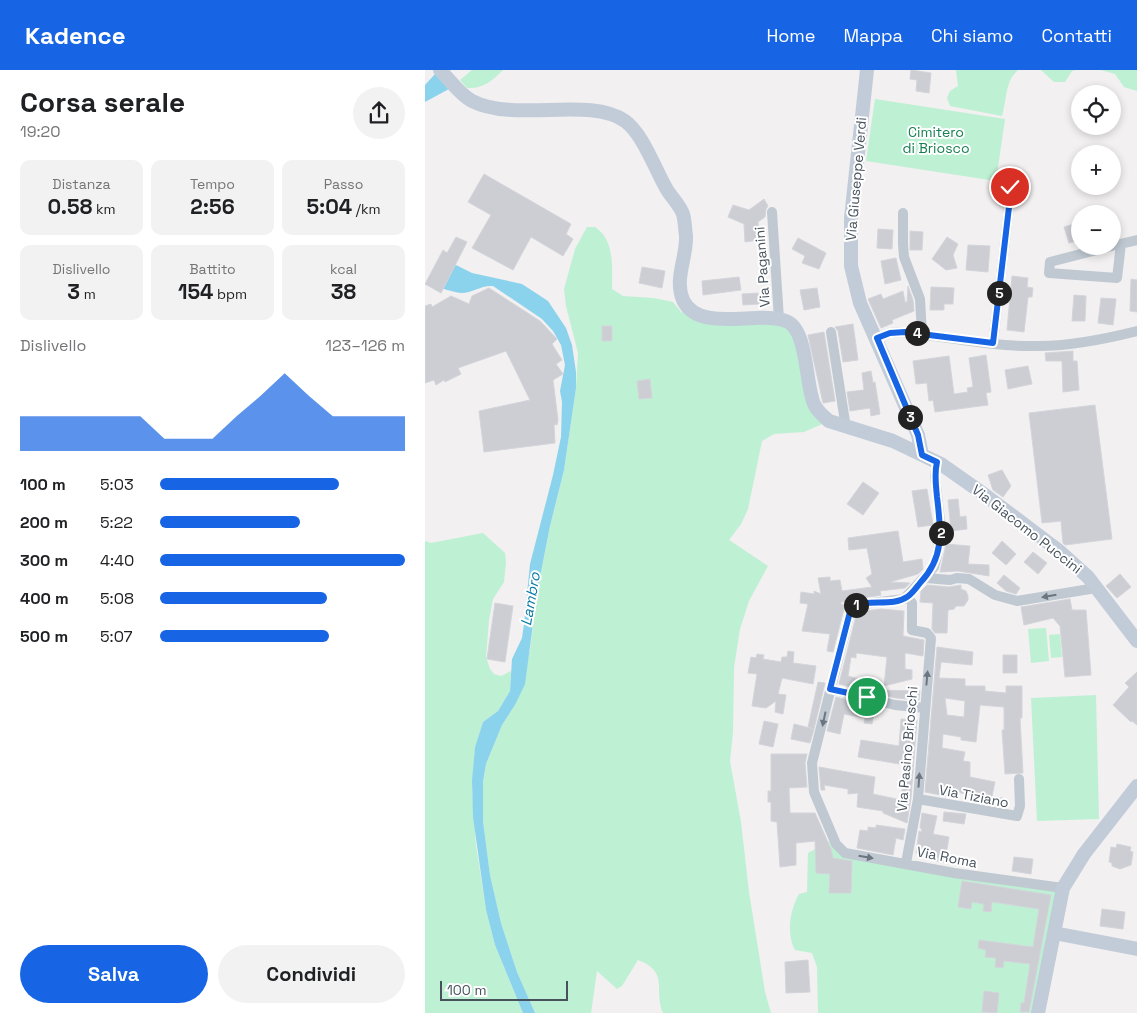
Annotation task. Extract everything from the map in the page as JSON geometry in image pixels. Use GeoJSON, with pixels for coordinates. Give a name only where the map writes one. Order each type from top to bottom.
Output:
{"type":"FeatureCollection","features":[{"type":"Feature","properties":{"kind":"street"},"geometry":{"type":"LineString","coordinates":[[440,70],[463,95],[474,102],[490,108],[594,111],[612,115],[625,122],[649,155],[667,190],[683,213],[686,239],[680,278],[681,291],[688,307],[703,316],[779,319]]}},
{"type":"Feature","properties":{"kind":"street","name":"Via Giuseppe Verdi"},"geometry":{"type":"LineString","coordinates":[[867,70],[850,237],[851,266],[860,303],[918,435],[922,455]]}},
{"type":"Feature","properties":{"kind":"street"},"geometry":{"type":"LineString","coordinates":[[993,343],[1010,187]]}},
{"type":"Feature","properties":{"kind":"street","name":"Via Paganini"},"geometry":{"type":"LineString","coordinates":[[772,212],[779,319]]}},
{"type":"Feature","properties":{"kind":"street"},"geometry":{"type":"LineString","coordinates":[[903,213],[905,257],[921,299],[922,334]]}},
{"type":"Feature","properties":{"kind":"street"},"geometry":{"type":"LineString","coordinates":[[1121,244],[1137,240]]}},
{"type":"Feature","properties":{"kind":"street"},"geometry":{"type":"LineString","coordinates":[[1115,246],[1117,278],[1049,273],[1050,262],[1115,246]]}},
{"type":"Feature","properties":{"kind":"street","name":"Via Giacomo Puccini"},"geometry":{"type":"LineString","coordinates":[[779,319],[787,321],[797,330],[816,408],[829,421],[846,428],[893,441],[939,463],[1058,550],[1088,577],[1137,642]]}},
{"type":"Feature","properties":{"kind":"street"},"geometry":{"type":"LineString","coordinates":[[877,338],[890,333],[905,332],[993,343],[1039,346],[1087,342],[1137,331]]}},
{"type":"Feature","properties":{"kind":"street"},"geometry":{"type":"LineString","coordinates":[[831,332],[846,428]]}},
{"type":"Feature","properties":{"kind":"street"},"geometry":{"type":"LineString","coordinates":[[918,435],[939,463],[935,476],[940,519],[940,544],[934,567],[911,594],[899,601],[855,605],[851,608],[830,689],[895,705],[925,708]]}},
{"type":"Feature","properties":{"kind":"street"},"geometry":{"type":"LineString","coordinates":[[925,578],[969,579],[995,595],[1017,602],[1097,588]]}},
{"type":"Feature","properties":{"kind":"street","name":"Via Pasino Brioschi"},"geometry":{"type":"LineString","coordinates":[[906,863],[918,799],[931,638],[927,633],[912,630],[911,594]]}},
{"type":"Feature","properties":{"kind":"street","name":"Via Roma"},"geometry":{"type":"LineString","coordinates":[[830,689],[820,738],[812,763],[813,792],[838,847],[845,853],[963,874],[1063,888]]}},
{"type":"Feature","properties":{"kind":"street","name":"Via Tiziano"},"geometry":{"type":"LineString","coordinates":[[918,799],[954,807],[1017,816],[1020,806],[1019,779]]}},
{"type":"Feature","properties":{"kind":"street"},"geometry":{"type":"LineString","coordinates":[[1038,1013],[1063,888],[1085,854],[1137,786]]}},
{"type":"Feature","properties":{"kind":"street"},"geometry":{"type":"LineString","coordinates":[[1054,933],[1137,949]]}},
{"type":"Feature","properties":{"kind":"green space"},"geometry":{"type":"Polygon","coordinates":[[[472,70],[503,70],[487,84],[467,88],[460,80],[472,70]]]}},
{"type":"Feature","properties":{"kind":"green space"},"geometry":{"type":"Polygon","coordinates":[[[956,70],[1018,70],[1011,79],[1002,116],[950,106],[947,98],[950,91],[958,86],[956,70]]]}},
{"type":"Feature","properties":{"kind":"green space"},"geometry":{"type":"Polygon","coordinates":[[[1041,70],[1075,70],[1072,71],[1065,82],[1054,82],[1041,70]]]}},
{"type":"Feature","properties":{"kind":"green space"},"geometry":{"type":"Polygon","coordinates":[[[1101,70],[1137,70],[1137,91],[1124,87],[1115,74],[1101,70]]]}},
{"type":"Feature","properties":{"kind":"green space","name":"Cimitero di Briosco"},"geometry":{"type":"Polygon","coordinates":[[[875,99],[1005,119],[996,181],[866,161],[875,99]]]}},
{"type":"Feature","properties":{"kind":"green space"},"geometry":{"type":"Polygon","coordinates":[[[587,227],[595,227],[606,239],[611,255],[612,289],[623,296],[654,298],[673,302],[682,313],[683,299],[688,307],[793,325],[810,393],[829,421],[804,432],[774,434],[762,441],[748,509],[741,524],[729,540],[768,566],[749,601],[740,629],[734,668],[733,732],[730,761],[741,822],[749,892],[765,992],[771,1013],[663,1013],[660,1005],[657,976],[654,970],[638,960],[622,986],[617,989],[597,971],[591,1013],[535,1013],[517,972],[501,923],[490,875],[483,821],[483,782],[486,764],[502,725],[515,705],[530,650],[538,587],[550,526],[564,470],[576,388],[578,353],[566,306],[564,289],[575,249],[587,227]]]}},
{"type":"Feature","properties":{"kind":"green space"},"geometry":{"type":"Polygon","coordinates":[[[483,533],[505,553],[506,563],[504,582],[493,599],[486,657],[494,674],[501,676],[511,671],[510,691],[498,711],[483,722],[475,747],[472,790],[476,845],[486,910],[495,945],[523,1013],[425,1013],[425,541],[431,543],[483,533]]]}},
{"type":"Feature","properties":{"kind":"green space"},"geometry":{"type":"Polygon","coordinates":[[[1046,628],[1049,661],[1031,663],[1028,629],[1046,628]]]}},
{"type":"Feature","properties":{"kind":"green space"},"geometry":{"type":"Polygon","coordinates":[[[1060,634],[1062,657],[1051,658],[1049,635],[1060,634]]]}},
{"type":"Feature","properties":{"kind":"green space"},"geometry":{"type":"Polygon","coordinates":[[[1096,695],[1099,819],[1037,821],[1031,698],[1096,695]]]}},
{"type":"Feature","properties":{"kind":"green space"},"geometry":{"type":"Polygon","coordinates":[[[834,839],[838,847],[1063,888],[1038,1013],[818,1013],[817,967],[812,953],[795,950],[792,944],[790,922],[793,907],[799,894],[807,892],[808,853],[834,839]]]}},
{"type":"Feature","properties":{"kind":"water"},"geometry":{"type":"Polygon","coordinates":[[[435,74],[449,89],[425,102],[425,85],[435,74]]]}},
{"type":"Feature","properties":{"kind":"water","name":"Lambro"},"geometry":{"type":"Polygon","coordinates":[[[448,261],[472,273],[522,284],[548,301],[566,328],[572,345],[576,372],[576,388],[564,470],[550,526],[538,587],[525,684],[515,705],[502,725],[486,764],[483,782],[483,821],[490,875],[501,923],[517,972],[535,1013],[523,1013],[495,945],[486,910],[473,817],[472,781],[475,747],[483,722],[498,711],[510,691],[512,659],[522,638],[530,564],[561,437],[562,402],[560,391],[565,365],[561,345],[553,331],[542,319],[493,286],[461,293],[433,286],[448,261]]]}},
{"type":"Feature","properties":{"kind":"building"},"geometry":{"type":"Polygon","coordinates":[[[911,70],[931,73],[929,93],[916,91],[917,80],[910,79],[911,70]]]}},
{"type":"Feature","properties":{"kind":"building"},"geometry":{"type":"Polygon","coordinates":[[[484,174],[571,224],[566,234],[573,239],[563,256],[531,237],[513,270],[472,248],[491,215],[468,202],[484,174]]]}},
{"type":"Feature","properties":{"kind":"building"},"geometry":{"type":"Polygon","coordinates":[[[764,199],[768,206],[765,217],[758,222],[759,240],[745,242],[744,224],[728,217],[733,205],[749,210],[764,199]]]}},
{"type":"Feature","properties":{"kind":"building"},"geometry":{"type":"Polygon","coordinates":[[[1071,225],[1071,242],[1069,243],[1064,227],[1071,225]]]}},
{"type":"Feature","properties":{"kind":"building"},"geometry":{"type":"Polygon","coordinates":[[[878,229],[893,230],[892,249],[877,248],[878,229]]]}},
{"type":"Feature","properties":{"kind":"building"},"geometry":{"type":"Polygon","coordinates":[[[910,231],[923,232],[922,250],[910,250],[910,231]]]}},
{"type":"Feature","properties":{"kind":"building"},"geometry":{"type":"Polygon","coordinates":[[[456,237],[467,242],[441,293],[425,284],[443,250],[447,253],[456,237]]]}},
{"type":"Feature","properties":{"kind":"building"},"geometry":{"type":"Polygon","coordinates":[[[947,237],[958,244],[953,255],[957,268],[946,270],[932,259],[947,237]]]}},
{"type":"Feature","properties":{"kind":"building"},"geometry":{"type":"Polygon","coordinates":[[[798,238],[826,253],[819,269],[802,263],[805,256],[792,249],[798,238]]]}},
{"type":"Feature","properties":{"kind":"building"},"geometry":{"type":"Polygon","coordinates":[[[968,245],[990,246],[988,272],[966,270],[968,245]]]}},
{"type":"Feature","properties":{"kind":"building"},"geometry":{"type":"Polygon","coordinates":[[[896,258],[901,280],[885,284],[881,261],[896,258]]]}},
{"type":"Feature","properties":{"kind":"building"},"geometry":{"type":"Polygon","coordinates":[[[642,267],[665,271],[662,288],[639,283],[642,267]]]}},
{"type":"Feature","properties":{"kind":"building"},"geometry":{"type":"Polygon","coordinates":[[[1012,276],[1028,278],[1027,287],[1033,288],[1032,297],[1028,297],[1024,332],[1007,330],[1012,276]]]}},
{"type":"Feature","properties":{"kind":"building"},"geometry":{"type":"Polygon","coordinates":[[[739,277],[741,290],[703,295],[702,281],[739,277]]]}},
{"type":"Feature","properties":{"kind":"building"},"geometry":{"type":"Polygon","coordinates":[[[1131,279],[1137,280],[1137,312],[1130,311],[1131,279]]]}},
{"type":"Feature","properties":{"kind":"building"},"geometry":{"type":"Polygon","coordinates":[[[908,286],[913,300],[914,311],[892,320],[893,323],[881,328],[868,299],[881,294],[883,299],[903,291],[905,302],[907,302],[908,286]]]}},
{"type":"Feature","properties":{"kind":"building"},"geometry":{"type":"Polygon","coordinates":[[[931,287],[954,288],[953,304],[944,304],[944,310],[930,310],[931,287]]]}},
{"type":"Feature","properties":{"kind":"building"},"geometry":{"type":"Polygon","coordinates":[[[489,288],[540,321],[557,339],[552,344],[562,360],[556,364],[563,374],[553,380],[558,420],[557,425],[554,424],[555,443],[484,452],[479,411],[530,400],[506,351],[458,368],[461,374],[445,382],[444,380],[436,385],[434,380],[425,383],[425,306],[431,304],[432,307],[451,296],[469,304],[472,296],[489,288]]]}},
{"type":"Feature","properties":{"kind":"building"},"geometry":{"type":"Polygon","coordinates":[[[817,288],[820,307],[804,310],[800,290],[817,288]]]}},
{"type":"Feature","properties":{"kind":"building"},"geometry":{"type":"Polygon","coordinates":[[[758,293],[759,304],[743,305],[742,294],[758,293]]]}},
{"type":"Feature","properties":{"kind":"building"},"geometry":{"type":"Polygon","coordinates":[[[1074,295],[1086,296],[1085,321],[1072,321],[1074,295]]]}},
{"type":"Feature","properties":{"kind":"building"},"geometry":{"type":"Polygon","coordinates":[[[1101,298],[1116,299],[1113,325],[1098,323],[1101,298]]]}},
{"type":"Feature","properties":{"kind":"building"},"geometry":{"type":"Polygon","coordinates":[[[853,324],[858,360],[843,362],[838,331],[835,327],[853,324]]]}},
{"type":"Feature","properties":{"kind":"building"},"geometry":{"type":"Polygon","coordinates":[[[602,326],[612,326],[612,341],[602,341],[602,326]]]}},
{"type":"Feature","properties":{"kind":"building"},"geometry":{"type":"Polygon","coordinates":[[[824,332],[835,401],[823,403],[808,335],[824,332]]]}},
{"type":"Feature","properties":{"kind":"building"},"geometry":{"type":"Polygon","coordinates":[[[1073,351],[1073,361],[1077,361],[1079,390],[1063,392],[1062,361],[1046,361],[1045,353],[1073,351]]]}},
{"type":"Feature","properties":{"kind":"building"},"geometry":{"type":"Polygon","coordinates":[[[986,355],[991,392],[986,393],[988,405],[935,412],[933,400],[929,401],[927,383],[916,384],[913,361],[949,356],[954,394],[968,392],[967,388],[973,387],[969,358],[986,355]]]}},
{"type":"Feature","properties":{"kind":"building"},"geometry":{"type":"Polygon","coordinates":[[[1028,366],[1032,384],[1008,389],[1005,370],[1028,366]]]}},
{"type":"Feature","properties":{"kind":"building"},"geometry":{"type":"Polygon","coordinates":[[[871,371],[873,383],[875,382],[880,414],[871,416],[870,408],[850,411],[847,392],[864,390],[862,373],[871,371]]]}},
{"type":"Feature","properties":{"kind":"building"},"geometry":{"type":"Polygon","coordinates":[[[650,379],[652,398],[639,399],[637,381],[650,379]]]}},
{"type":"Feature","properties":{"kind":"building"},"geometry":{"type":"Polygon","coordinates":[[[1095,405],[1112,539],[1065,545],[1063,543],[1061,521],[1042,523],[1029,413],[1095,405]]]}},
{"type":"Feature","properties":{"kind":"building"},"geometry":{"type":"Polygon","coordinates":[[[1002,470],[1011,486],[1003,497],[993,490],[988,475],[1002,470]]]}},
{"type":"Feature","properties":{"kind":"building"},"geometry":{"type":"Polygon","coordinates":[[[863,482],[879,493],[863,515],[847,504],[863,482]]]}},
{"type":"Feature","properties":{"kind":"building"},"geometry":{"type":"Polygon","coordinates":[[[927,489],[933,525],[918,527],[912,491],[927,489]]]}},
{"type":"Feature","properties":{"kind":"building"},"geometry":{"type":"Polygon","coordinates":[[[958,499],[960,517],[966,516],[967,529],[951,531],[948,500],[958,499]]]}},
{"type":"Feature","properties":{"kind":"building"},"geometry":{"type":"Polygon","coordinates":[[[898,531],[903,562],[922,559],[923,569],[918,574],[890,582],[910,583],[905,588],[880,591],[881,595],[841,602],[841,604],[845,605],[833,652],[827,651],[830,634],[802,631],[808,604],[800,603],[801,592],[814,594],[814,591],[821,594],[818,578],[830,577],[830,581],[840,580],[842,591],[872,587],[866,578],[872,574],[867,548],[849,550],[848,538],[898,531]]]}},
{"type":"Feature","properties":{"kind":"building"},"geometry":{"type":"Polygon","coordinates":[[[1002,541],[1016,554],[1006,565],[992,553],[1002,541]]]}},
{"type":"Feature","properties":{"kind":"building"},"geometry":{"type":"Polygon","coordinates":[[[946,544],[970,546],[968,564],[989,565],[989,576],[958,571],[940,572],[946,544]]]}},
{"type":"Feature","properties":{"kind":"building"},"geometry":{"type":"Polygon","coordinates":[[[1033,552],[1047,563],[1038,574],[1024,562],[1033,552]]]}},
{"type":"Feature","properties":{"kind":"building"},"geometry":{"type":"Polygon","coordinates":[[[1120,574],[1131,587],[1117,598],[1106,586],[1120,574]]]}},
{"type":"Feature","properties":{"kind":"building"},"geometry":{"type":"Polygon","coordinates":[[[1004,575],[1020,588],[1016,594],[1006,591],[997,583],[1004,575]]]}},
{"type":"Feature","properties":{"kind":"building"},"geometry":{"type":"Polygon","coordinates":[[[927,585],[949,587],[961,585],[961,589],[966,591],[968,600],[964,606],[956,606],[954,609],[948,610],[947,633],[935,633],[932,629],[933,603],[920,602],[921,591],[927,585]]]}},
{"type":"Feature","properties":{"kind":"building"},"geometry":{"type":"Polygon","coordinates":[[[1070,599],[1072,610],[1086,610],[1091,675],[1065,677],[1060,626],[1053,618],[1024,625],[1021,607],[1070,599]]]}},
{"type":"Feature","properties":{"kind":"building"},"geometry":{"type":"Polygon","coordinates":[[[495,603],[513,606],[505,662],[487,659],[495,603]]]}},
{"type":"Feature","properties":{"kind":"building"},"geometry":{"type":"Polygon","coordinates":[[[881,609],[904,611],[903,636],[924,640],[923,656],[905,653],[905,669],[912,670],[912,679],[884,686],[887,657],[856,653],[856,658],[851,657],[848,676],[869,682],[868,688],[873,690],[920,691],[919,700],[896,698],[839,684],[857,612],[881,609]]]}},
{"type":"Feature","properties":{"kind":"building"},"geometry":{"type":"Polygon","coordinates":[[[937,647],[973,652],[972,665],[941,662],[939,678],[965,679],[965,686],[985,686],[985,691],[1006,693],[1006,686],[1022,686],[1022,718],[1020,718],[1023,773],[1005,774],[1002,730],[1004,730],[1004,707],[980,705],[976,742],[961,740],[961,737],[943,734],[942,748],[965,752],[963,761],[970,762],[970,777],[995,782],[992,796],[1007,799],[1006,807],[982,803],[983,798],[957,792],[955,798],[925,792],[937,647]],[[945,698],[947,715],[964,717],[965,701],[945,698]]]}},
{"type":"Feature","properties":{"kind":"building"},"geometry":{"type":"Polygon","coordinates":[[[788,651],[794,652],[793,663],[816,666],[813,684],[782,678],[778,694],[786,695],[783,714],[775,712],[776,701],[766,708],[752,706],[757,674],[748,673],[751,657],[756,658],[757,654],[764,655],[763,659],[781,662],[782,657],[787,657],[788,651]]]}},
{"type":"Feature","properties":{"kind":"building"},"geometry":{"type":"Polygon","coordinates":[[[1003,655],[1017,655],[1017,673],[1003,673],[1003,655]]]}},
{"type":"Feature","properties":{"kind":"building"},"geometry":{"type":"Polygon","coordinates":[[[1137,672],[1137,725],[1131,722],[1113,705],[1129,687],[1125,683],[1137,672]]]}},
{"type":"Feature","properties":{"kind":"building"},"geometry":{"type":"Polygon","coordinates":[[[818,682],[825,683],[814,729],[808,727],[818,682]]]}},
{"type":"Feature","properties":{"kind":"building"},"geometry":{"type":"Polygon","coordinates":[[[836,697],[875,707],[872,724],[864,723],[865,718],[844,714],[840,734],[827,731],[836,697]]]}},
{"type":"Feature","properties":{"kind":"building"},"geometry":{"type":"Polygon","coordinates":[[[901,719],[917,720],[911,798],[907,823],[883,813],[883,811],[857,807],[858,793],[848,794],[848,789],[824,785],[825,790],[821,790],[819,767],[875,777],[873,794],[901,800],[905,765],[858,757],[861,740],[899,746],[901,719]]]}},
{"type":"Feature","properties":{"kind":"building"},"geometry":{"type":"Polygon","coordinates":[[[764,721],[778,724],[773,747],[759,744],[764,721]]]}},
{"type":"Feature","properties":{"kind":"building"},"geometry":{"type":"Polygon","coordinates":[[[794,724],[814,729],[810,743],[791,739],[794,724]]]}},
{"type":"Feature","properties":{"kind":"building"},"geometry":{"type":"Polygon","coordinates":[[[771,754],[807,754],[805,763],[807,787],[789,788],[790,813],[815,813],[833,858],[852,861],[851,893],[829,893],[830,874],[816,873],[815,841],[796,843],[796,865],[780,867],[777,822],[771,821],[771,802],[768,802],[768,791],[771,791],[771,754]]]}},
{"type":"Feature","properties":{"kind":"building"},"geometry":{"type":"Polygon","coordinates":[[[944,812],[966,814],[964,824],[943,821],[944,812]]]}},
{"type":"Feature","properties":{"kind":"building"},"geometry":{"type":"Polygon","coordinates":[[[922,813],[937,816],[933,834],[949,837],[946,855],[950,856],[949,863],[935,861],[936,857],[916,853],[919,831],[921,832],[922,829],[920,828],[922,813]]]}},
{"type":"Feature","properties":{"kind":"building"},"geometry":{"type":"Polygon","coordinates":[[[876,825],[905,829],[903,840],[896,838],[893,855],[857,848],[860,830],[868,831],[868,827],[876,828],[876,825]]]}},
{"type":"Feature","properties":{"kind":"building"},"geometry":{"type":"Polygon","coordinates":[[[1117,844],[1131,847],[1130,851],[1133,852],[1131,865],[1120,869],[1112,866],[1112,863],[1109,862],[1111,847],[1116,848],[1117,844]]]}},
{"type":"Feature","properties":{"kind":"building"},"geometry":{"type":"Polygon","coordinates":[[[1014,857],[1033,859],[1031,874],[1012,871],[1014,857]]]}},
{"type":"Feature","properties":{"kind":"building"},"geometry":{"type":"Polygon","coordinates":[[[962,881],[1051,895],[1029,1012],[1020,1012],[1021,1003],[1024,1003],[1030,964],[1004,961],[1003,968],[995,967],[996,958],[985,957],[986,950],[978,948],[979,940],[1033,947],[1039,909],[992,902],[991,912],[983,911],[984,904],[972,902],[971,909],[958,907],[962,881]]]}},
{"type":"Feature","properties":{"kind":"building"},"geometry":{"type":"Polygon","coordinates":[[[1102,909],[1125,912],[1123,929],[1100,926],[1102,909]]]}},
{"type":"Feature","properties":{"kind":"building"},"geometry":{"type":"Polygon","coordinates":[[[808,960],[810,992],[786,993],[785,962],[808,960]]]}},
{"type":"Feature","properties":{"kind":"building"},"geometry":{"type":"Polygon","coordinates":[[[984,991],[999,993],[997,1013],[982,1012],[984,991]]]}},
{"type":"Feature","properties":{"kind":"route"},"geometry":{"type":"LineString","coordinates":[[867,697],[830,689],[851,608],[855,605],[899,601],[908,596],[934,567],[941,531],[935,476],[937,462],[922,455],[918,435],[877,338],[890,333],[905,332],[993,343],[1010,187]]}}]}
